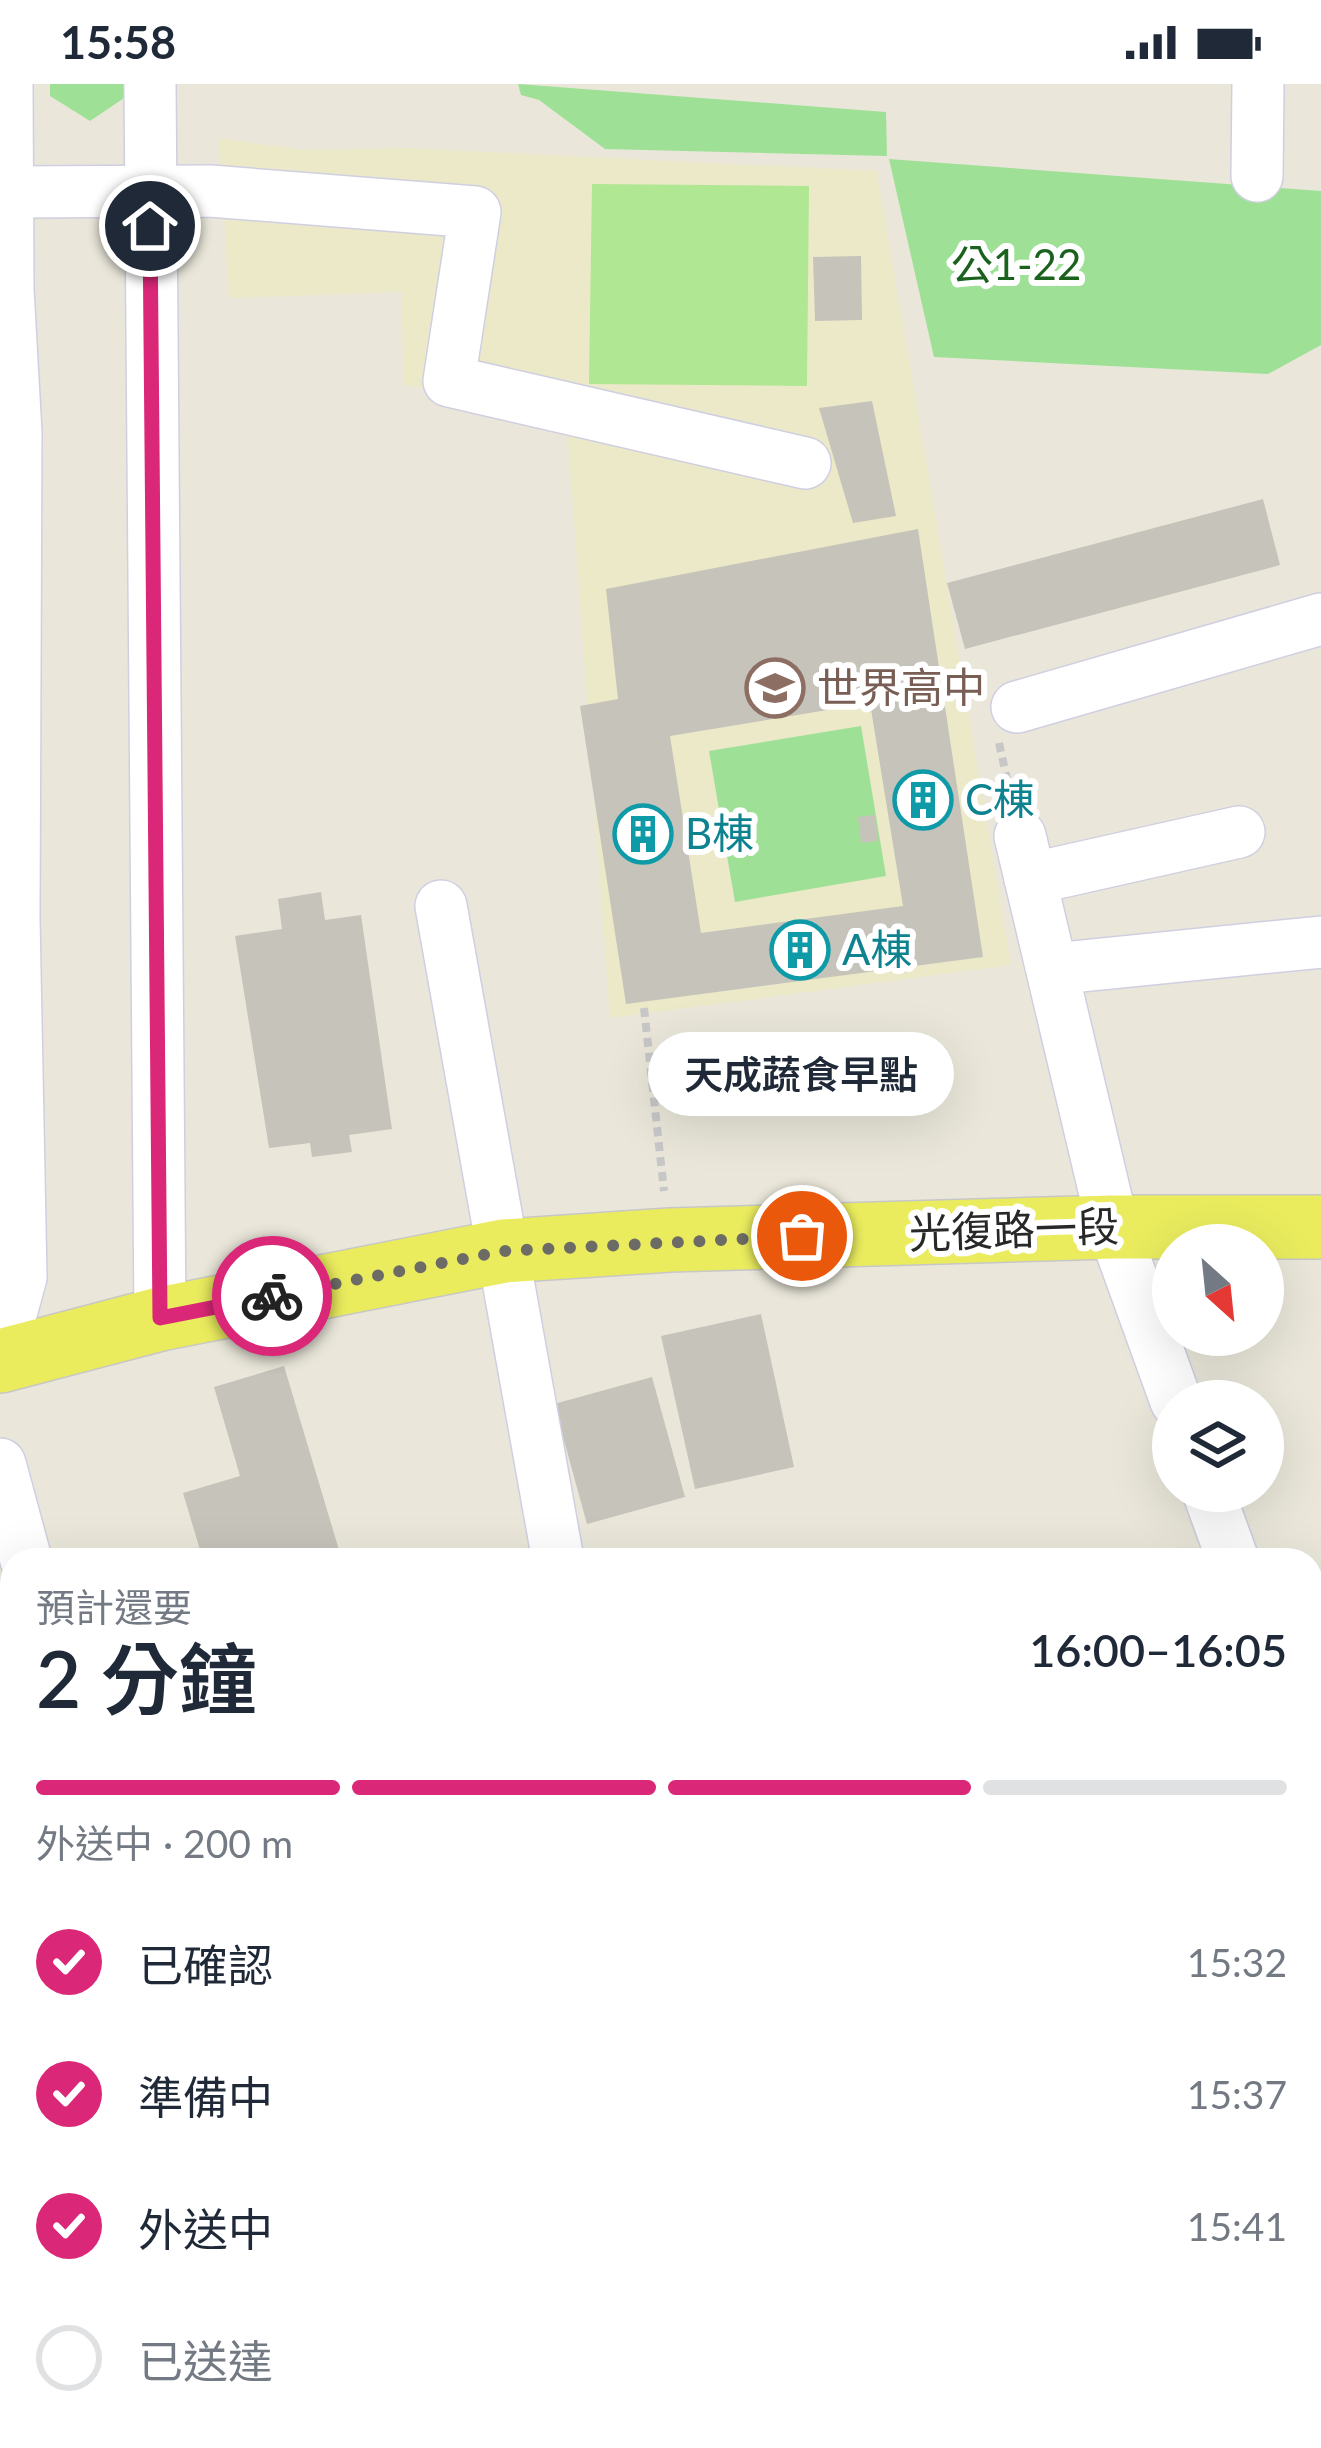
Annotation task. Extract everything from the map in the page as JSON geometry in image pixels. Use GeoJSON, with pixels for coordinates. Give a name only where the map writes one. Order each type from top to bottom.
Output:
{"type":"FeatureCollection","features":[{"type":"Feature","properties":{"kind":"main road","name":"光復路一段"},"geometry":{"type":"LineString","coordinates":[[0,1358],[160,1318],[504,1251],[670,1240],[1113,1227],[1321,1227]]}},
{"type":"Feature","properties":{"kind":"street"},"geometry":{"type":"LineString","coordinates":[[0,1358],[21,1277],[7,919],[16,433],[7,84]]}},
{"type":"Feature","properties":{"kind":"street"},"geometry":{"type":"LineString","coordinates":[[149,84],[160,1318]]}},
{"type":"Feature","properties":{"kind":"street"},"geometry":{"type":"LineString","coordinates":[[1256,176],[1258,84]]}},
{"type":"Feature","properties":{"kind":"street"},"geometry":{"type":"LineString","coordinates":[[7,192],[210,191],[475,212],[448,381],[806,463]]}},
{"type":"Feature","properties":{"kind":"street"},"geometry":{"type":"LineString","coordinates":[[1017,707],[1321,619]]}},
{"type":"Feature","properties":{"kind":"street"},"geometry":{"type":"LineString","coordinates":[[1168,1380],[1113,1227],[1025,858],[1239,832]]}},
{"type":"Feature","properties":{"kind":"street"},"geometry":{"type":"LineString","coordinates":[[441,906],[556,1548]]}},
{"type":"Feature","properties":{"kind":"street"},"geometry":{"type":"LineString","coordinates":[[1052,969],[1321,942]]}},
{"type":"Feature","properties":{"kind":"street"},"geometry":{"type":"LineString","coordinates":[[0,1464],[23,1548]]}},
{"type":"Feature","properties":{"kind":"street"},"geometry":{"type":"LineString","coordinates":[[1216,1512],[1229,1548]]}},
{"type":"Feature","properties":{"kind":"path"},"geometry":{"type":"LineString","coordinates":[[644,1008],[670,1240]]}},
{"type":"Feature","properties":{"kind":"shaded area","name":"世界高中"},"geometry":{"type":"Polygon","coordinates":[[[219,138],[303,150],[409,148],[877,171],[1011,965],[610,1018],[566,411],[404,385],[401,292],[229,298],[219,138]]]}},
{"type":"Feature","properties":{"kind":"green space"},"geometry":{"type":"Polygon","coordinates":[[[50,84],[127,84],[127,96],[90,121],[50,96],[50,84]]]}},
{"type":"Feature","properties":{"kind":"green space"},"geometry":{"type":"Polygon","coordinates":[[[518,84],[886,112],[887,156],[605,149],[539,100],[521,95],[518,84]]]}},
{"type":"Feature","properties":{"kind":"green space","name":"公1-22"},"geometry":{"type":"Polygon","coordinates":[[[889,159],[1321,191],[1321,345],[1268,374],[934,357],[889,159]]]}},
{"type":"Feature","properties":{"kind":"green space"},"geometry":{"type":"Polygon","coordinates":[[[592,184],[809,186],[807,386],[589,384],[592,184]]]}},
{"type":"Feature","properties":{"kind":"green space"},"geometry":{"type":"Polygon","coordinates":[[[861,726],[886,876],[735,902],[709,751],[861,726]]]}},
{"type":"Feature","properties":{"kind":"building"},"geometry":{"type":"Polygon","coordinates":[[[861,256],[862,320],[815,321],[813,257],[861,256]]]}},
{"type":"Feature","properties":{"kind":"building"},"geometry":{"type":"Polygon","coordinates":[[[872,401],[896,516],[853,523],[819,408],[872,401]]]}},
{"type":"Feature","properties":{"kind":"building"},"geometry":{"type":"Polygon","coordinates":[[[1263,499],[1280,565],[965,649],[947,583],[1263,499]]]}},
{"type":"Feature","properties":{"kind":"building"},"geometry":{"type":"Polygon","coordinates":[[[918,529],[983,957],[626,1004],[580,706],[618,699],[606,589],[918,529]],[[870,703],[670,736],[701,933],[903,906],[870,703]]]}},
{"type":"Feature","properties":{"kind":"building"},"geometry":{"type":"Polygon","coordinates":[[[875,815],[878,841],[861,843],[858,817],[875,815]]]}},
{"type":"Feature","properties":{"kind":"building"},"geometry":{"type":"Polygon","coordinates":[[[321,892],[325,920],[361,915],[392,1129],[349,1135],[352,1152],[312,1157],[310,1143],[269,1148],[235,936],[282,929],[278,899],[321,892]]]}},
{"type":"Feature","properties":{"kind":"building"},"geometry":{"type":"Polygon","coordinates":[[[761,1314],[794,1467],[695,1489],[661,1336],[761,1314]]]}},
{"type":"Feature","properties":{"kind":"building"},"geometry":{"type":"Polygon","coordinates":[[[284,1366],[338,1548],[199,1548],[183,1493],[240,1476],[214,1387],[284,1366]]]}},
{"type":"Feature","properties":{"kind":"building"},"geometry":{"type":"Polygon","coordinates":[[[652,1377],[685,1497],[587,1524],[554,1404],[652,1377]]]}},
{"type":"Feature","properties":{"kind":"way so far"},"geometry":{"type":"LineString","coordinates":[[272,1296],[504,1251],[802,1236]]}},
{"type":"Feature","properties":{"kind":"place","name":"世界高中"},"geometry":{"type":"Point","coordinates":[775,688]}},
{"type":"Feature","properties":{"kind":"place","name":"C棟"},"geometry":{"type":"Point","coordinates":[923,800]}},
{"type":"Feature","properties":{"kind":"place","name":"B棟"},"geometry":{"type":"Point","coordinates":[643,834]}},
{"type":"Feature","properties":{"kind":"place","name":"A棟"},"geometry":{"type":"Point","coordinates":[800,950]}},
{"type":"Feature","properties":{"kind":"place","name":"天成蔬食早點"},"geometry":{"type":"Point","coordinates":[802,1236]}},
{"type":"Feature","properties":{"kind":"route"},"geometry":{"type":"LineString","coordinates":[[150,226],[160,1318],[272,1296]]}}]}
